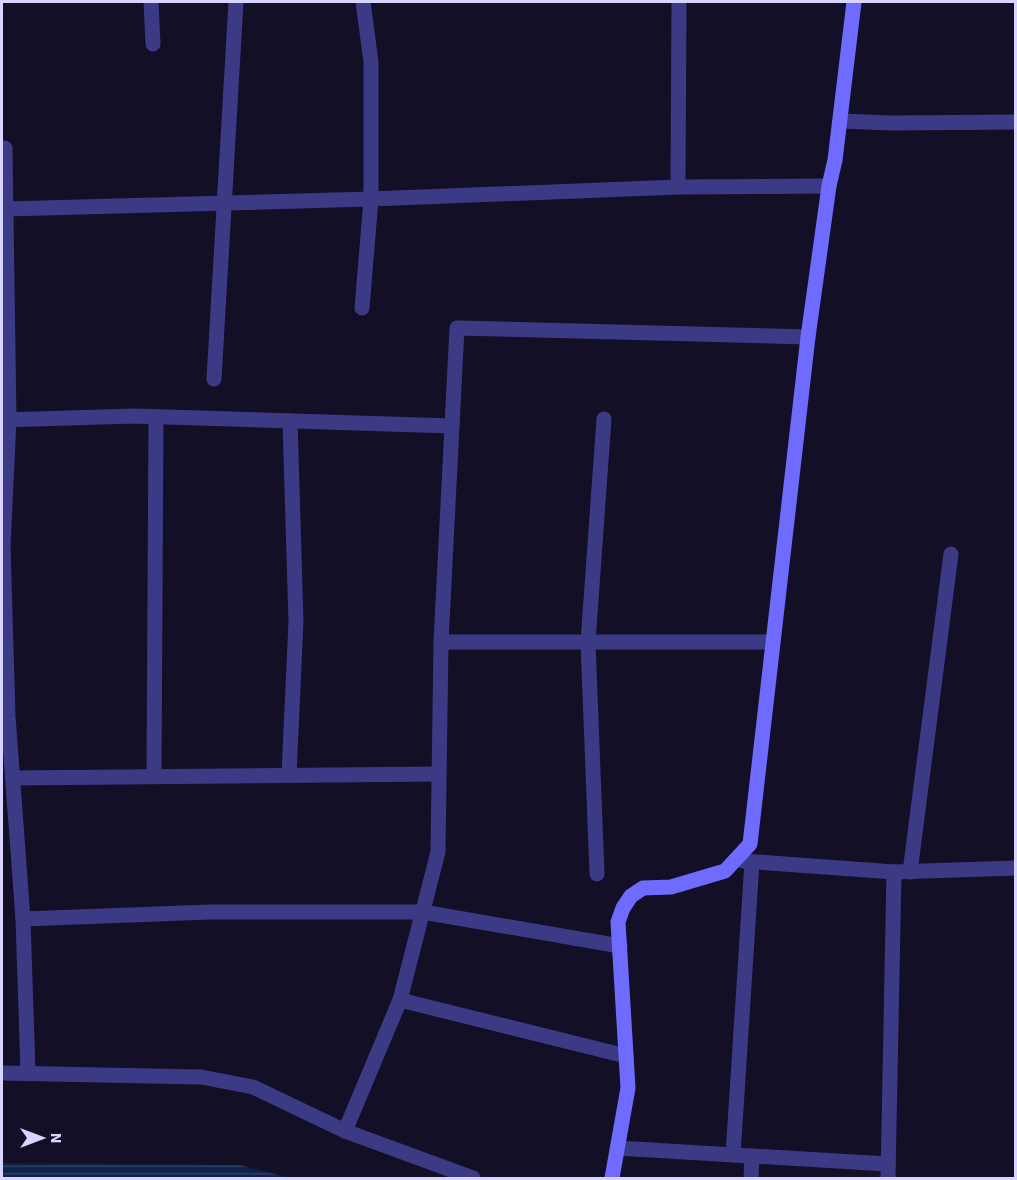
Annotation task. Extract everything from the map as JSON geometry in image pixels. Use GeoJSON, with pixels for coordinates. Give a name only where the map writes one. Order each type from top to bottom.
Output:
{"type":"FeatureCollection","features":[{"type":"Feature","properties":{"kind":"main road"},"geometry":{"type":"LineString","coordinates":[[612,1179],[628,1088],[618,922],[623,908],[631,896],[643,888],[671,886],[725,871],[750,844],[808,337],[840,120],[854,2]]}},
{"type":"Feature","properties":{"kind":"street"},"geometry":{"type":"LineString","coordinates":[[151,2],[153,44]]}},
{"type":"Feature","properties":{"kind":"street"},"geometry":{"type":"LineString","coordinates":[[214,379],[236,2]]}},
{"type":"Feature","properties":{"kind":"street"},"geometry":{"type":"LineString","coordinates":[[362,308],[371,199],[371,62],[363,2]]}},
{"type":"Feature","properties":{"kind":"street"},"geometry":{"type":"LineString","coordinates":[[678,187],[679,2]]}},
{"type":"Feature","properties":{"kind":"street"},"geometry":{"type":"LineString","coordinates":[[840,120],[891,123],[1016,122]]}},
{"type":"Feature","properties":{"kind":"street"},"geometry":{"type":"LineString","coordinates":[[2,148],[5,148],[6,209],[3,546],[5,716],[23,919],[28,1073]]}},
{"type":"Feature","properties":{"kind":"street"},"geometry":{"type":"LineString","coordinates":[[6,209],[371,199],[678,187],[829,186]]}},
{"type":"Feature","properties":{"kind":"street"},"geometry":{"type":"LineString","coordinates":[[345,1131],[400,1000],[438,852],[441,642],[457,328],[808,337]]}},
{"type":"Feature","properties":{"kind":"street"},"geometry":{"type":"LineString","coordinates":[[5,420],[156,417],[452,426]]}},
{"type":"Feature","properties":{"kind":"street"},"geometry":{"type":"LineString","coordinates":[[154,776],[156,417]]}},
{"type":"Feature","properties":{"kind":"street"},"geometry":{"type":"LineString","coordinates":[[597,874],[588,642],[604,419]]}},
{"type":"Feature","properties":{"kind":"street"},"geometry":{"type":"LineString","coordinates":[[289,774],[296,622],[290,421]]}},
{"type":"Feature","properties":{"kind":"street"},"geometry":{"type":"LineString","coordinates":[[910,872],[951,554]]}},
{"type":"Feature","properties":{"kind":"street"},"geometry":{"type":"LineString","coordinates":[[441,642],[773,642]]}},
{"type":"Feature","properties":{"kind":"street"},"geometry":{"type":"LineString","coordinates":[[12,778],[439,774]]}},
{"type":"Feature","properties":{"kind":"street"},"geometry":{"type":"LineString","coordinates":[[735,860],[894,872],[1016,868]]}},
{"type":"Feature","properties":{"kind":"street"},"geometry":{"type":"LineString","coordinates":[[733,1155],[752,862]]}},
{"type":"Feature","properties":{"kind":"street"},"geometry":{"type":"LineString","coordinates":[[617,1148],[752,1156],[888,1171],[894,872]]}},
{"type":"Feature","properties":{"kind":"street"},"geometry":{"type":"LineString","coordinates":[[23,919],[210,912],[423,912],[620,946]]}},
{"type":"Feature","properties":{"kind":"street"},"geometry":{"type":"LineString","coordinates":[[400,1000],[626,1056]]}},
{"type":"Feature","properties":{"kind":"street"},"geometry":{"type":"LineString","coordinates":[[2,1072],[201,1077],[253,1087],[345,1131],[450,1174],[473,1179]]}},
{"type":"Feature","properties":{"kind":"street"},"geometry":{"type":"LineString","coordinates":[[751,1179],[752,1156]]}},
{"type":"Feature","properties":{"kind":"water"},"geometry":{"type":"Polygon","coordinates":[[[2,1163],[240,1165],[290,1178],[2,1178],[2,1163]]]}}]}
